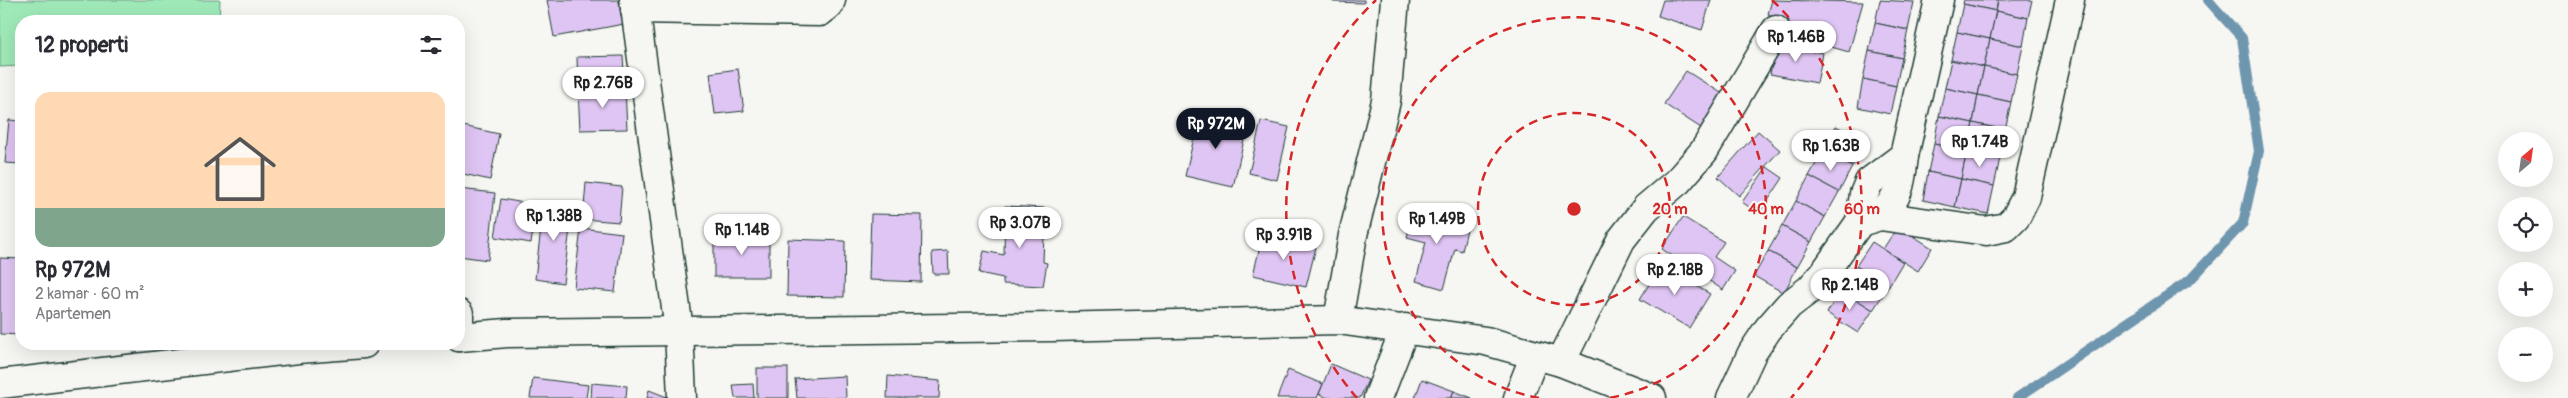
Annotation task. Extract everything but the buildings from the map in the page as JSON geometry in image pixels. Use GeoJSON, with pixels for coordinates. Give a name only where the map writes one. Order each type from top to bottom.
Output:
{"type":"FeatureCollection","features":[{"type":"Feature","properties":{"kind":"street"},"geometry":{"type":"LineString","coordinates":[[682,398],[679,330],[634,5],[820,12],[828,5],[830,0]]}},
{"type":"Feature","properties":{"kind":"street"},"geometry":{"type":"LineString","coordinates":[[1338,320],[1352,235],[1386,101],[1395,0]]}},
{"type":"Feature","properties":{"kind":"street"},"geometry":{"type":"LineString","coordinates":[[1731,398],[1752,352],[1768,329],[1789,305],[1810,290],[1870,219],[1894,202],[1901,184],[1904,156],[1939,0]]}},
{"type":"Feature","properties":{"kind":"street"},"geometry":{"type":"LineString","coordinates":[[1870,219],[1986,231],[2006,226],[2016,216],[2026,197],[2070,0]]}},
{"type":"Feature","properties":{"kind":"street"},"geometry":{"type":"LineString","coordinates":[[1518,398],[1548,359],[1621,240],[1646,208],[1678,181],[1704,151],[1776,30]]}},
{"type":"Feature","properties":{"kind":"street"},"geometry":{"type":"LineString","coordinates":[[465,336],[507,333],[1054,327],[1338,320],[1486,341],[1548,359],[1652,398]]}},
{"type":"Feature","properties":{"kind":"street"},"geometry":{"type":"LineString","coordinates":[[1378,398],[1405,328]]}},
{"type":"Feature","properties":{"kind":"street"},"geometry":{"type":"LineString","coordinates":[[0,384],[289,350]]}},
{"type":"Feature","properties":{"kind":"green space"},"geometry":{"type":"Polygon","coordinates":[[[0,0],[220,0],[219,15],[15,15],[15,66],[0,67],[0,0]]]}},
{"type":"Feature","properties":{"kind":"waterway"},"geometry":{"type":"LineString","coordinates":[[2017,398],[2190,280],[2243,223],[2259,151],[2242,38],[2208,0]]}}]}
